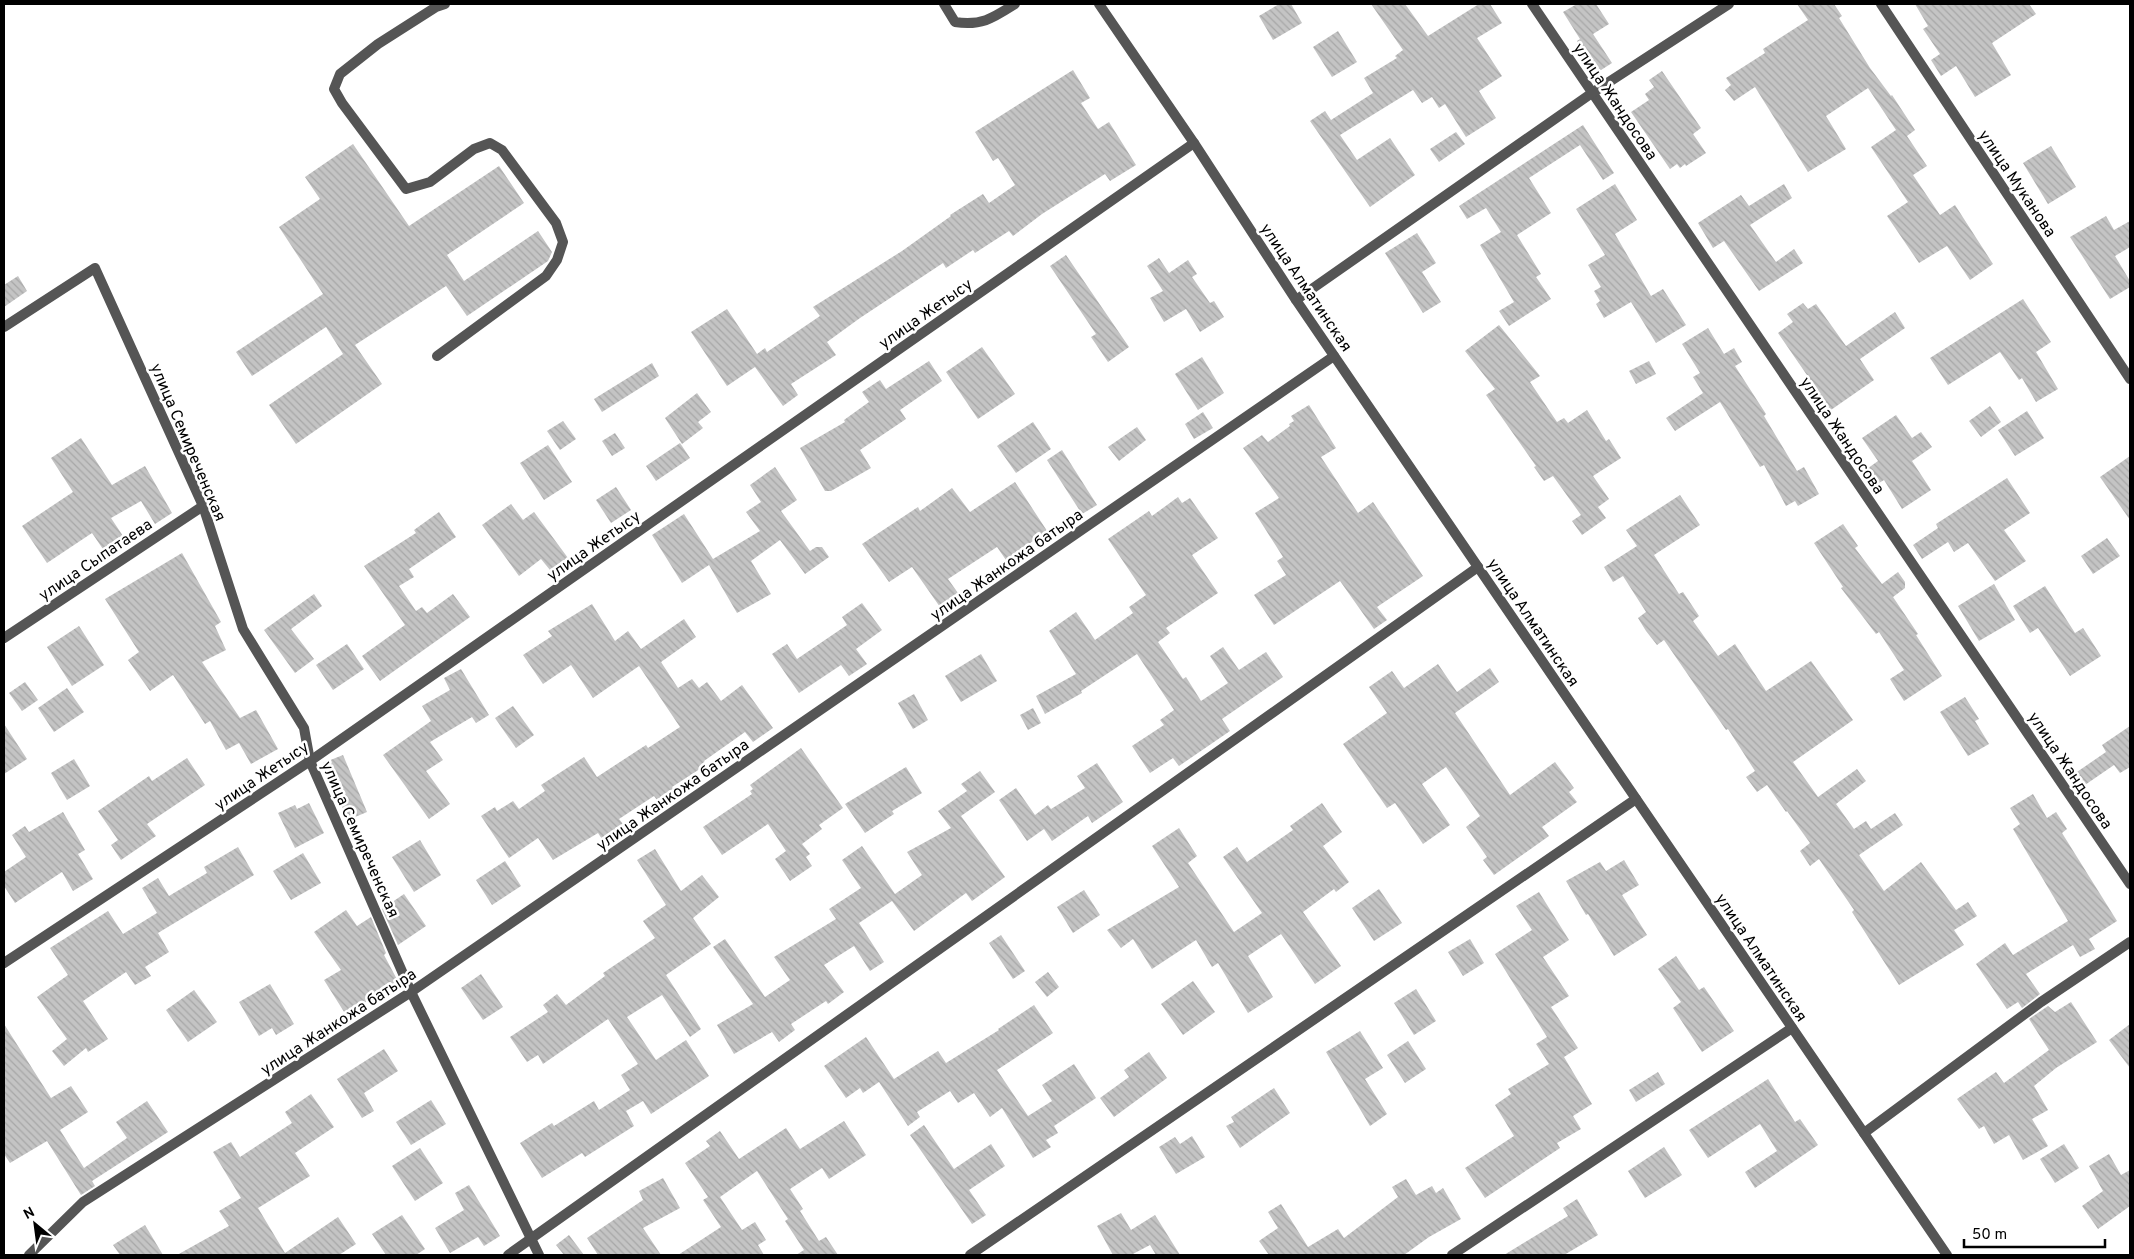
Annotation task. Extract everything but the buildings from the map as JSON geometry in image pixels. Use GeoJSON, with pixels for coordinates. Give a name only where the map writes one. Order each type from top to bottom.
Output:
{"type":"FeatureCollection","features":[{"type":"Feature","properties":{"kind":"street"},"geometry":{"type":"LineString","coordinates":[[437,356],[546,276],[557,260],[563,242],[556,223],[502,150],[490,143],[474,150],[430,182],[406,188],[342,103],[334,89],[340,74],[378,44],[436,7],[445,4]]}},
{"type":"Feature","properties":{"kind":"street"},"geometry":{"type":"LineString","coordinates":[[944,4],[955,22],[972,24],[993,18],[1015,4]]}},
{"type":"Feature","properties":{"kind":"street","name":"улица Алматинская"},"geometry":{"type":"LineString","coordinates":[[1099,4],[1194,143],[1296,300],[1947,1255]]}},
{"type":"Feature","properties":{"kind":"street","name":"улица Жандосова"},"geometry":{"type":"LineString","coordinates":[[1532,4],[2130,884]]}},
{"type":"Feature","properties":{"kind":"street"},"geometry":{"type":"LineString","coordinates":[[1296,300],[1592,94],[1729,4]]}},
{"type":"Feature","properties":{"kind":"street","name":"улица Муканова"},"geometry":{"type":"LineString","coordinates":[[1881,4],[2130,380]]}},
{"type":"Feature","properties":{"kind":"street","name":"улица Жетысу"},"geometry":{"type":"LineString","coordinates":[[4,963],[310,761],[1194,143]]}},
{"type":"Feature","properties":{"kind":"street","name":"улица Семиреченская"},"geometry":{"type":"LineString","coordinates":[[4,328],[96,268],[203,506],[243,629],[304,728],[310,761],[411,992],[539,1255]]}},
{"type":"Feature","properties":{"kind":"street","name":"улица Жанкожа батыра"},"geometry":{"type":"LineString","coordinates":[[29,1255],[83,1202],[411,992],[1334,356]]}},
{"type":"Feature","properties":{"kind":"street","name":"улица Сыпатаева"},"geometry":{"type":"LineString","coordinates":[[4,638],[203,506]]}},
{"type":"Feature","properties":{"kind":"street"},"geometry":{"type":"LineString","coordinates":[[508,1255],[1478,567]]}},
{"type":"Feature","properties":{"kind":"street"},"geometry":{"type":"LineString","coordinates":[[970,1255],[1636,799]]}},
{"type":"Feature","properties":{"kind":"street"},"geometry":{"type":"LineString","coordinates":[[1864,1133],[2041,1002],[2130,942]]}},
{"type":"Feature","properties":{"kind":"street"},"geometry":{"type":"LineString","coordinates":[[1452,1255],[1792,1028]]}}]}
